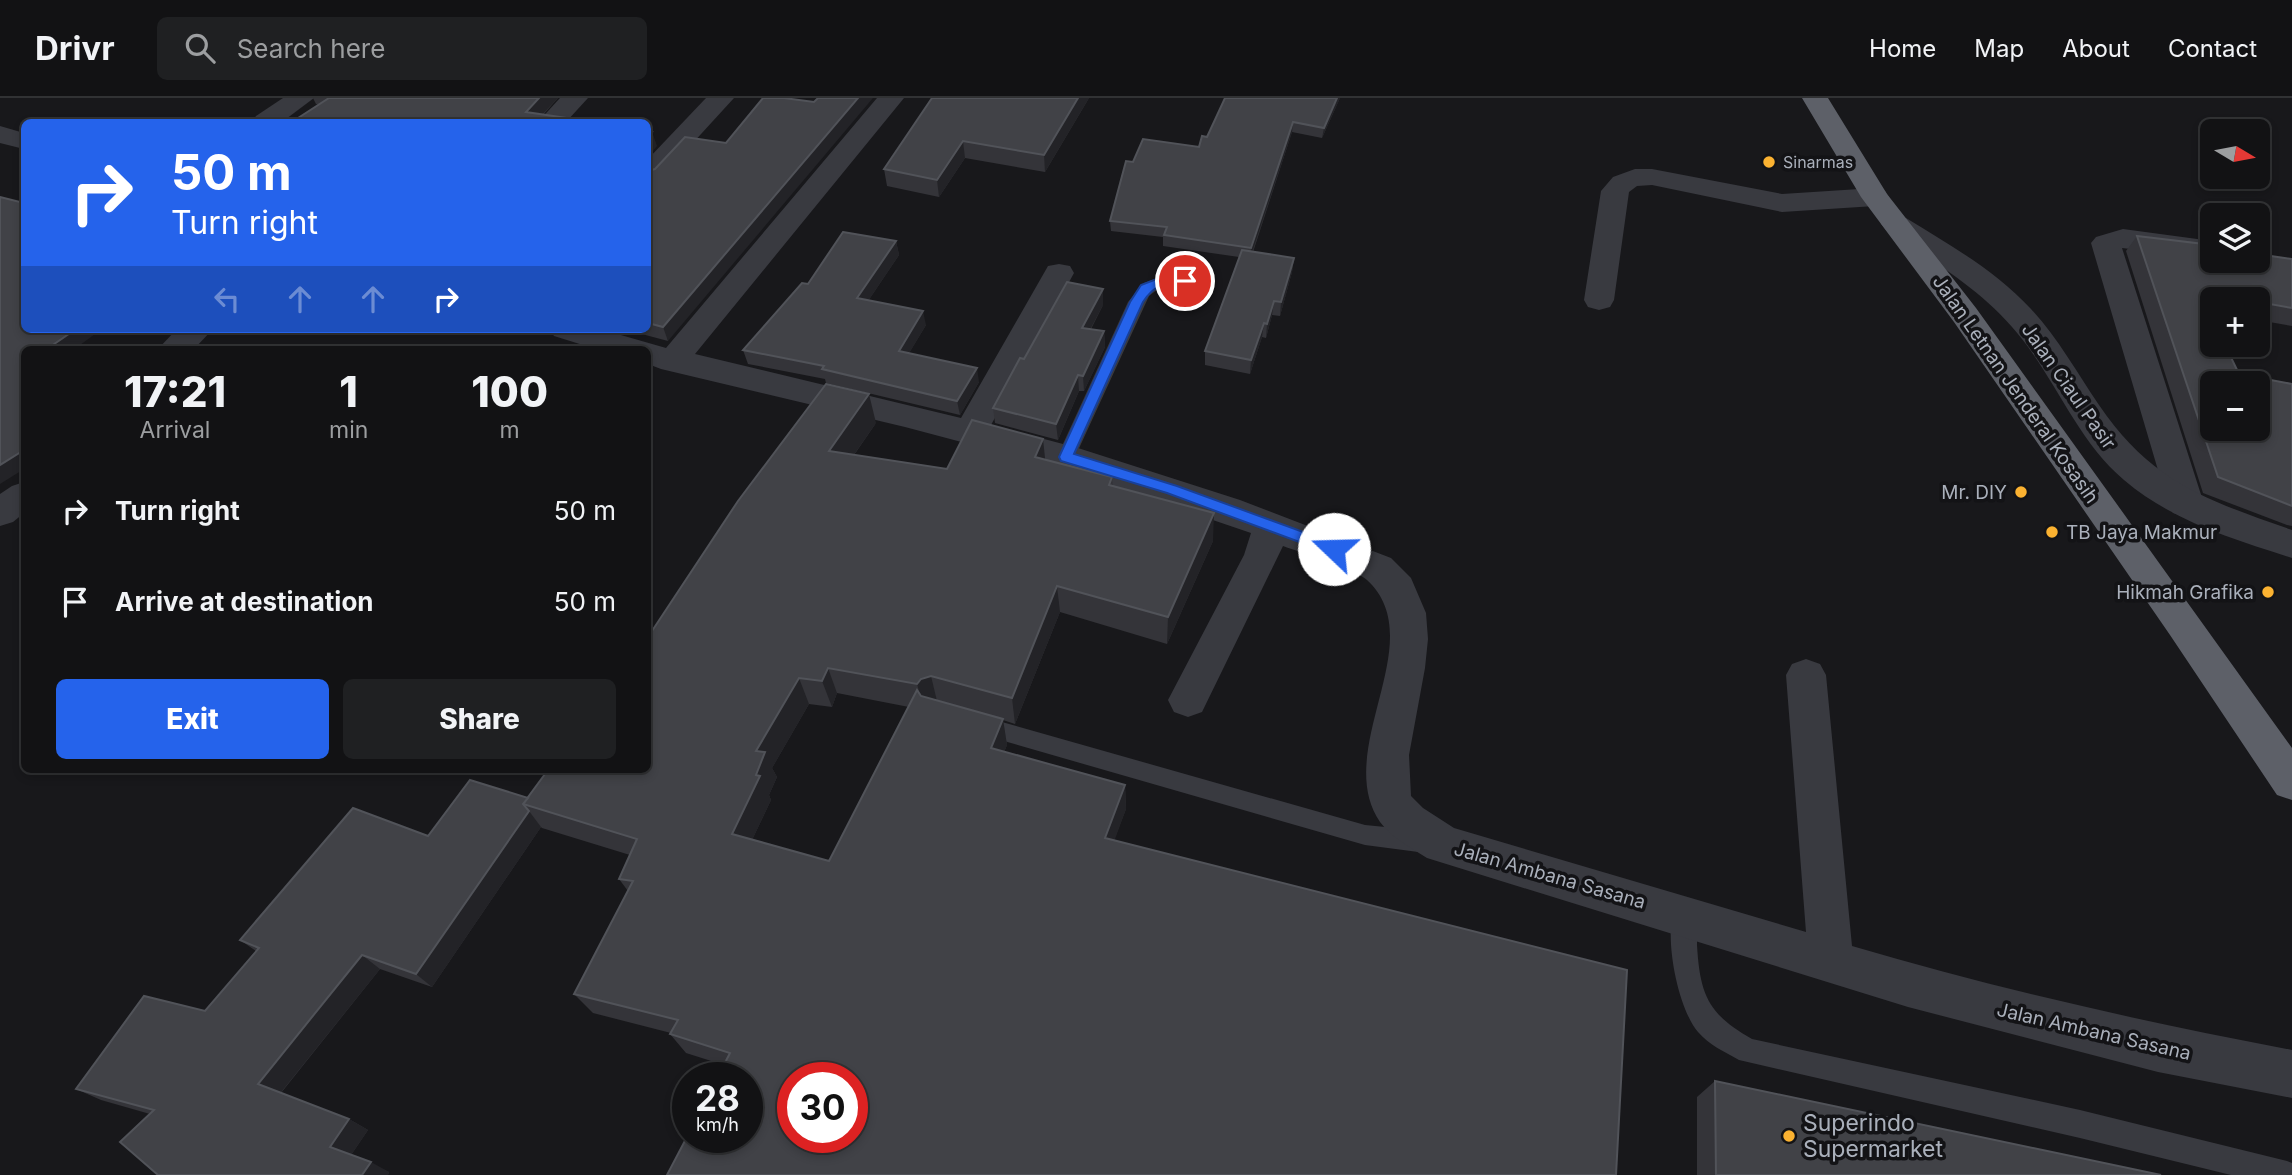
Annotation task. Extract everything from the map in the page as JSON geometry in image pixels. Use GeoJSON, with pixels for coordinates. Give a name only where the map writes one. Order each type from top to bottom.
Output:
{"type":"FeatureCollection","features":[{"type":"Feature","properties":{"kind":"highway","name":"Jalan Letnan Jenderal Kosasih"},"geometry":{"type":"LineString","coordinates":[[1815,98],[1875,197],[1965,315],[2292,782]]}},
{"type":"Feature","properties":{"kind":"street"},"geometry":{"type":"LineString","coordinates":[[270,119],[301,98]]}},
{"type":"Feature","properties":{"kind":"street"},"geometry":{"type":"LineString","coordinates":[[554,119],[575,98]]}},
{"type":"Feature","properties":{"kind":"street"},"geometry":{"type":"LineString","coordinates":[[651,172],[720,98]]}},
{"type":"Feature","properties":{"kind":"street"},"geometry":{"type":"LineString","coordinates":[[660,358],[891,98]]}},
{"type":"Feature","properties":{"kind":"street"},"geometry":{"type":"LineString","coordinates":[[0,134],[21,140]]}},
{"type":"Feature","properties":{"kind":"street"},"geometry":{"type":"LineString","coordinates":[[1599,300],[1615,191],[1623,180],[1630,177],[1664,179],[1782,204],[1875,197]]}},
{"type":"Feature","properties":{"kind":"street","name":"Jalan Ciaul Pasir"},"geometry":{"type":"LineString","coordinates":[[1896,224],[1989,286],[2010,305],[2034,333],[2095,429],[2118,455],[2156,487],[2186,504],[2292,544]]}},
{"type":"Feature","properties":{"kind":"street"},"geometry":{"type":"LineString","coordinates":[[2186,504],[2106,243],[2123,238],[2200,248]]}},
{"type":"Feature","properties":{"kind":"street"},"geometry":{"type":"LineString","coordinates":[[970,432],[1059,273]]}},
{"type":"Feature","properties":{"kind":"street"},"geometry":{"type":"LineString","coordinates":[[178,346],[192,333]]}},
{"type":"Feature","properties":{"kind":"street"},"geometry":{"type":"LineString","coordinates":[[578,333],[621,346]]}},
{"type":"Feature","properties":{"kind":"street","name":"Jalan Ambana Sasana"},"geometry":{"type":"LineString","coordinates":[[660,358],[1066,457],[1271,525],[1378,568],[1393,579],[1400,589],[1408,607],[1411,631],[1387,753],[1392,802],[1402,816],[1442,844],[1959,999],[2158,1048],[2292,1074]]}},
{"type":"Feature","properties":{"kind":"street"},"geometry":{"type":"LineString","coordinates":[[0,513],[21,497]]}},
{"type":"Feature","properties":{"kind":"street"},"geometry":{"type":"LineString","coordinates":[[1188,700],[1262,555],[1271,525]]}},
{"type":"Feature","properties":{"kind":"street"},"geometry":{"type":"LineString","coordinates":[[1806,675],[1831,962]]}},
{"type":"Feature","properties":{"kind":"lane"},"geometry":{"type":"LineString","coordinates":[[1066,457],[1136,302],[1146,288],[1167,279],[1202,282]]}},
{"type":"Feature","properties":{"kind":"lane"},"geometry":{"type":"LineString","coordinates":[[949,717],[1365,835],[1442,844]]}},
{"type":"Feature","properties":{"kind":"lane"},"geometry":{"type":"LineString","coordinates":[[1684,915],[1687,979],[1697,1008],[1717,1033],[1748,1051],[2080,1124],[2287,1175]]}},
{"type":"Feature","properties":{"kind":"building"},"geometry":{"type":"Polygon","coordinates":[[[329,98],[539,98],[526,112],[574,119],[297,119],[329,98]]]}},
{"type":"Feature","properties":{"kind":"building"},"geometry":{"type":"Polygon","coordinates":[[[763,98],[814,102],[818,98],[858,98],[663,327],[651,324],[651,170],[685,137],[726,143],[763,98]]]}},
{"type":"Feature","properties":{"kind":"building"},"geometry":{"type":"Polygon","coordinates":[[[932,98],[1078,98],[1044,155],[963,141],[937,180],[884,169],[932,98]]]}},
{"type":"Feature","properties":{"kind":"building"},"geometry":{"type":"Polygon","coordinates":[[[1225,98],[1337,98],[1324,128],[1293,122],[1251,248],[1164,235],[1167,227],[1110,221],[1126,161],[1133,162],[1143,139],[1199,147],[1202,136],[1207,137],[1225,98]]]}},
{"type":"Feature","properties":{"kind":"building"},"geometry":{"type":"Polygon","coordinates":[[[0,197],[21,202],[21,333],[70,333],[51,346],[21,346],[21,452],[0,465],[0,197]]]}},
{"type":"Feature","properties":{"kind":"building"},"geometry":{"type":"Polygon","coordinates":[[[843,232],[896,241],[857,298],[923,311],[899,351],[977,368],[957,401],[822,369],[824,366],[743,350],[802,283],[808,284],[843,232]]]}},
{"type":"Feature","properties":{"kind":"building"},"geometry":{"type":"Polygon","coordinates":[[[2137,236],[2200,244],[2200,273],[2270,273],[2270,256],[2292,259],[2292,308],[2270,304],[2270,287],[2200,287],[2200,357],[2231,357],[2238,371],[2200,371],[2200,423],[2137,236]]]}},
{"type":"Feature","properties":{"kind":"building"},"geometry":{"type":"Polygon","coordinates":[[[1242,250],[1294,258],[1281,302],[1274,301],[1251,360],[1205,351],[1242,250]]]}},
{"type":"Feature","properties":{"kind":"building"},"geometry":{"type":"Polygon","coordinates":[[[1067,282],[1103,289],[1082,328],[1104,331],[1083,376],[1078,375],[1056,424],[993,408],[1020,358],[1024,359],[1067,282]]]}},
{"type":"Feature","properties":{"kind":"building"},"geometry":{"type":"Polygon","coordinates":[[[2270,380],[2292,384],[2292,506],[2218,477],[2206,441],[2270,441],[2270,380]]]}},
{"type":"Feature","properties":{"kind":"building"},"geometry":{"type":"Polygon","coordinates":[[[826,384],[869,394],[829,451],[947,469],[972,420],[1043,439],[1035,457],[1112,477],[1109,485],[1214,513],[1168,617],[1057,586],[1012,698],[931,676],[921,679],[917,684],[828,668],[822,681],[799,678],[756,751],[765,752],[756,775],[760,776],[732,834],[829,861],[917,690],[921,696],[1003,719],[991,748],[1125,785],[1105,838],[1627,970],[1616,1175],[667,1175],[679,1153],[763,1153],[763,1062],[725,1062],[730,1053],[670,1034],[678,1020],[574,994],[633,881],[619,879],[637,839],[523,804],[546,773],[651,773],[651,632],[738,501],[826,384]]]}},
{"type":"Feature","properties":{"kind":"building"},"geometry":{"type":"Polygon","coordinates":[[[470,780],[528,798],[523,804],[529,811],[416,974],[362,955],[258,1084],[349,1119],[330,1147],[371,1162],[362,1175],[158,1175],[120,1142],[154,1110],[76,1089],[144,996],[205,1011],[259,948],[240,940],[353,808],[428,836],[470,780]]]}},
{"type":"Feature","properties":{"kind":"building","name":"Superindo Supermarket"},"geometry":{"type":"Polygon","coordinates":[[[1715,1081],[2161,1175],[1716,1175],[1715,1081]]]}},
{"type":"Feature","properties":{"kind":"place","name":"Sinarmas"},"geometry":{"type":"Point","coordinates":[1769,162]}},
{"type":"Feature","properties":{"kind":"place","name":"Mr. DIY"},"geometry":{"type":"Point","coordinates":[2021,492]}},
{"type":"Feature","properties":{"kind":"place","name":"TB Jaya Makmur"},"geometry":{"type":"Point","coordinates":[2052,532]}},
{"type":"Feature","properties":{"kind":"place","name":"Hikmah Grafika"},"geometry":{"type":"Point","coordinates":[2268,592]}},
{"type":"Feature","properties":{"kind":"place","name":"Superindo Supermarket"},"geometry":{"type":"Point","coordinates":[1789,1136]}},
{"type":"Feature","properties":{"kind":"route"},"geometry":{"type":"LineString","coordinates":[[1185,281],[1167,279],[1157,282],[1146,288],[1136,302],[1066,457],[1172,490],[1334,549]]}}]}
